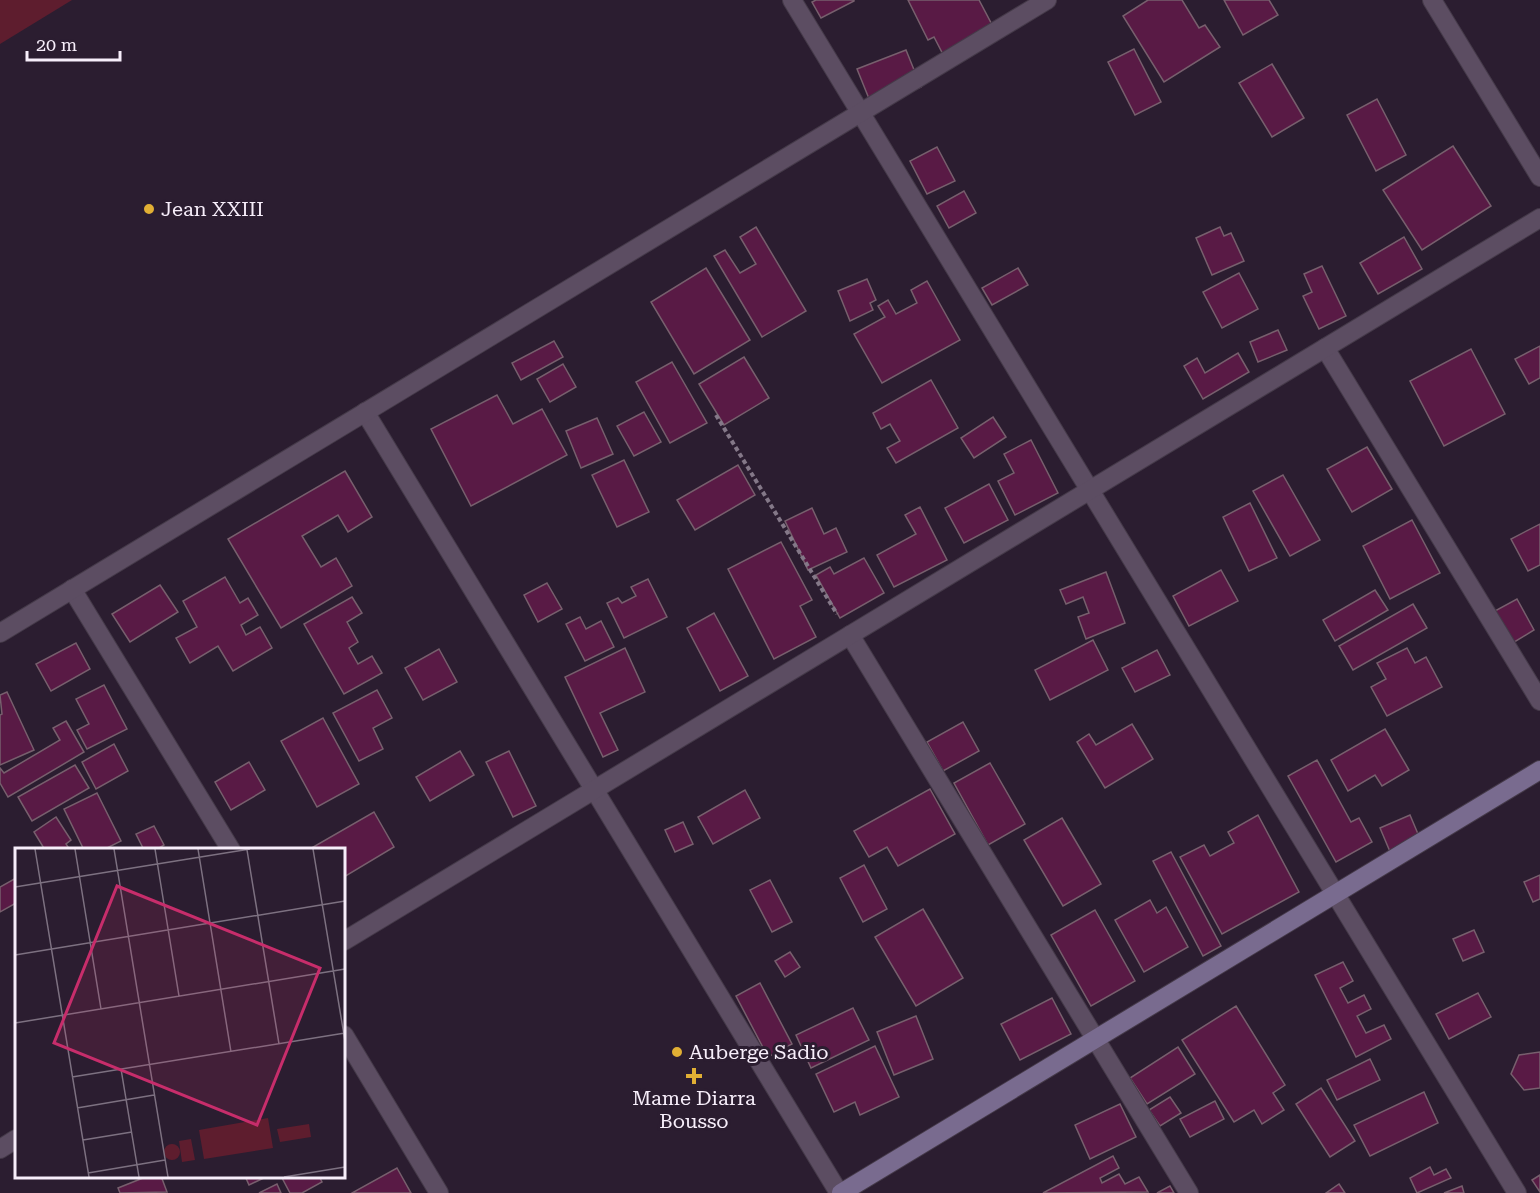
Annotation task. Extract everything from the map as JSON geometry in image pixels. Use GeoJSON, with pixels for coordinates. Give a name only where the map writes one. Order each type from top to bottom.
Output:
{"type":"FeatureCollection","features":[{"type":"Feature","properties":{"kind":"street"},"geometry":{"type":"LineString","coordinates":[[792,0],[1517,1193]]}},
{"type":"Feature","properties":{"kind":"street"},"geometry":{"type":"LineString","coordinates":[[0,633],[861,113],[1027,5],[1047,0]]}},
{"type":"Feature","properties":{"kind":"street"},"geometry":{"type":"LineString","coordinates":[[1432,0],[1540,177]]}},
{"type":"Feature","properties":{"kind":"street"},"geometry":{"type":"LineString","coordinates":[[345,940],[1540,218]]}},
{"type":"Feature","properties":{"kind":"street"},"geometry":{"type":"LineString","coordinates":[[1325,348],[1540,701]]}},
{"type":"Feature","properties":{"kind":"street"},"geometry":{"type":"LineString","coordinates":[[365,412],[840,1193],[1540,770]]}},
{"type":"Feature","properties":{"kind":"street"},"geometry":{"type":"LineString","coordinates":[[72,589],[230,848]]}},
{"type":"Feature","properties":{"kind":"street"},"geometry":{"type":"LineString","coordinates":[[850,635],[1189,1193]]}},
{"type":"Feature","properties":{"kind":"street"},"geometry":{"type":"LineString","coordinates":[[345,1037],[439,1193]]}},
{"type":"Feature","properties":{"kind":"street"},"geometry":{"type":"LineString","coordinates":[[0,1149],[15,1140]]}},
{"type":"Feature","properties":{"kind":"path"},"geometry":{"type":"LineString","coordinates":[[716,415],[850,635]]}},
{"type":"Feature","properties":{"kind":"shaded area"},"geometry":{"type":"Polygon","coordinates":[[[0,0],[72,0],[0,44],[0,0]]]}},
{"type":"Feature","properties":{"kind":"building"},"geometry":{"type":"Polygon","coordinates":[[[816,0],[854,1],[821,18],[812,2],[816,0]]]}},
{"type":"Feature","properties":{"kind":"building"},"geometry":{"type":"Polygon","coordinates":[[[908,0],[979,0],[999,38],[948,64],[934,37],[928,40],[908,0]]]}},
{"type":"Feature","properties":{"kind":"building"},"geometry":{"type":"Polygon","coordinates":[[[1148,0],[1182,0],[1199,28],[1205,25],[1220,47],[1164,82],[1123,16],[1148,0]]]}},
{"type":"Feature","properties":{"kind":"building"},"geometry":{"type":"Polygon","coordinates":[[[1224,0],[1269,0],[1278,15],[1243,35],[1224,0]]]}},
{"type":"Feature","properties":{"kind":"building"},"geometry":{"type":"Polygon","coordinates":[[[1134,49],[1161,102],[1135,115],[1108,62],[1134,49]]]}},
{"type":"Feature","properties":{"kind":"building"},"geometry":{"type":"Polygon","coordinates":[[[906,50],[921,87],[872,106],[857,69],[906,50]]]}},
{"type":"Feature","properties":{"kind":"building"},"geometry":{"type":"Polygon","coordinates":[[[1272,64],[1304,118],[1272,137],[1239,83],[1272,64]]]}},
{"type":"Feature","properties":{"kind":"building"},"geometry":{"type":"Polygon","coordinates":[[[1377,99],[1406,155],[1376,171],[1347,115],[1377,99]]]}},
{"type":"Feature","properties":{"kind":"building"},"geometry":{"type":"Polygon","coordinates":[[[1453,146],[1491,206],[1422,250],[1383,190],[1453,146]]]}},
{"type":"Feature","properties":{"kind":"building"},"geometry":{"type":"Polygon","coordinates":[[[937,147],[955,181],[927,194],[910,161],[937,147]]]}},
{"type":"Feature","properties":{"kind":"building"},"geometry":{"type":"Polygon","coordinates":[[[964,191],[976,213],[949,228],[937,206],[964,191]]]}},
{"type":"Feature","properties":{"kind":"building"},"geometry":{"type":"Polygon","coordinates":[[[756,227],[806,311],[762,337],[714,256],[725,250],[740,273],[756,264],[740,237],[756,227]]]}},
{"type":"Feature","properties":{"kind":"building"},"geometry":{"type":"Polygon","coordinates":[[[1220,227],[1224,236],[1231,233],[1244,261],[1212,275],[1196,238],[1220,227]]]}},
{"type":"Feature","properties":{"kind":"building"},"geometry":{"type":"Polygon","coordinates":[[[1404,237],[1422,269],[1378,294],[1360,263],[1404,237]]]}},
{"type":"Feature","properties":{"kind":"building"},"geometry":{"type":"Polygon","coordinates":[[[1322,266],[1346,316],[1319,329],[1303,296],[1312,292],[1304,274],[1322,266]]]}},
{"type":"Feature","properties":{"kind":"building"},"geometry":{"type":"Polygon","coordinates":[[[706,268],[750,340],[694,374],[651,302],[706,268]]]}},
{"type":"Feature","properties":{"kind":"building"},"geometry":{"type":"Polygon","coordinates":[[[1018,268],[1028,285],[992,305],[982,288],[1018,268]]]}},
{"type":"Feature","properties":{"kind":"building"},"geometry":{"type":"Polygon","coordinates":[[[1239,273],[1258,309],[1222,328],[1203,292],[1239,273]]]}},
{"type":"Feature","properties":{"kind":"building"},"geometry":{"type":"Polygon","coordinates":[[[867,279],[876,300],[870,303],[873,310],[850,321],[838,291],[867,279]]]}},
{"type":"Feature","properties":{"kind":"building"},"geometry":{"type":"Polygon","coordinates":[[[927,281],[960,340],[882,383],[854,334],[885,317],[878,306],[888,300],[896,314],[917,303],[911,290],[927,281]]]}},
{"type":"Feature","properties":{"kind":"building"},"geometry":{"type":"Polygon","coordinates":[[[1278,330],[1287,350],[1258,362],[1250,342],[1278,330]]]}},
{"type":"Feature","properties":{"kind":"building"},"geometry":{"type":"Polygon","coordinates":[[[554,341],[563,357],[521,380],[512,363],[554,341]]]}},
{"type":"Feature","properties":{"kind":"building"},"geometry":{"type":"Polygon","coordinates":[[[1540,346],[1540,378],[1529,384],[1515,359],[1540,346]]]}},
{"type":"Feature","properties":{"kind":"building"},"geometry":{"type":"Polygon","coordinates":[[[1471,349],[1505,414],[1444,446],[1410,381],[1471,349]]]}},
{"type":"Feature","properties":{"kind":"building"},"geometry":{"type":"Polygon","coordinates":[[[1238,353],[1249,372],[1203,399],[1184,366],[1197,358],[1205,373],[1238,353]]]}},
{"type":"Feature","properties":{"kind":"building"},"geometry":{"type":"Polygon","coordinates":[[[744,357],[769,398],[724,425],[699,384],[744,357]]]}},
{"type":"Feature","properties":{"kind":"building"},"geometry":{"type":"Polygon","coordinates":[[[672,362],[707,423],[670,443],[636,382],[672,362]]]}},
{"type":"Feature","properties":{"kind":"building"},"geometry":{"type":"Polygon","coordinates":[[[563,364],[576,387],[550,402],[537,379],[563,364]]]}},
{"type":"Feature","properties":{"kind":"building"},"geometry":{"type":"Polygon","coordinates":[[[931,380],[958,428],[896,463],[887,448],[900,441],[890,424],[881,429],[873,413],[931,380]]]}},
{"type":"Feature","properties":{"kind":"building"},"geometry":{"type":"Polygon","coordinates":[[[497,395],[513,424],[542,409],[567,455],[471,506],[431,429],[497,395]]]}},
{"type":"Feature","properties":{"kind":"building"},"geometry":{"type":"Polygon","coordinates":[[[644,412],[661,442],[634,456],[617,426],[644,412]]]}},
{"type":"Feature","properties":{"kind":"building"},"geometry":{"type":"Polygon","coordinates":[[[993,417],[1006,437],[974,458],[961,438],[993,417]]]}},
{"type":"Feature","properties":{"kind":"building"},"geometry":{"type":"Polygon","coordinates":[[[597,418],[613,454],[581,468],[566,431],[597,418]]]}},
{"type":"Feature","properties":{"kind":"building"},"geometry":{"type":"Polygon","coordinates":[[[1031,440],[1058,493],[1015,515],[998,481],[1014,473],[1004,454],[1031,440]]]}},
{"type":"Feature","properties":{"kind":"building"},"geometry":{"type":"Polygon","coordinates":[[[1367,447],[1392,489],[1352,512],[1327,469],[1367,447]]]}},
{"type":"Feature","properties":{"kind":"building"},"geometry":{"type":"Polygon","coordinates":[[[624,460],[649,512],[617,527],[592,475],[624,460]]]}},
{"type":"Feature","properties":{"kind":"building"},"geometry":{"type":"Polygon","coordinates":[[[738,465],[755,495],[695,530],[677,500],[738,465]]]}},
{"type":"Feature","properties":{"kind":"building"},"geometry":{"type":"Polygon","coordinates":[[[345,471],[372,517],[348,532],[338,515],[302,536],[321,567],[336,558],[352,586],[281,628],[228,539],[345,471]]]}},
{"type":"Feature","properties":{"kind":"building"},"geometry":{"type":"Polygon","coordinates":[[[1283,475],[1320,540],[1290,556],[1253,491],[1283,475]]]}},
{"type":"Feature","properties":{"kind":"building"},"geometry":{"type":"Polygon","coordinates":[[[989,484],[1008,520],[964,543],[945,508],[989,484]]]}},
{"type":"Feature","properties":{"kind":"building"},"geometry":{"type":"Polygon","coordinates":[[[1250,503],[1277,558],[1249,571],[1223,517],[1250,503]]]}},
{"type":"Feature","properties":{"kind":"building"},"geometry":{"type":"Polygon","coordinates":[[[920,507],[947,560],[894,587],[877,555],[916,534],[905,515],[920,507]]]}},
{"type":"Feature","properties":{"kind":"building"},"geometry":{"type":"Polygon","coordinates":[[[812,508],[824,534],[836,528],[847,552],[808,570],[785,521],[812,508]]]}},
{"type":"Feature","properties":{"kind":"building"},"geometry":{"type":"Polygon","coordinates":[[[1412,520],[1440,573],[1390,599],[1363,546],[1412,520]]]}},
{"type":"Feature","properties":{"kind":"building"},"geometry":{"type":"Polygon","coordinates":[[[1540,524],[1540,565],[1528,571],[1511,539],[1540,524]]]}},
{"type":"Feature","properties":{"kind":"building"},"geometry":{"type":"Polygon","coordinates":[[[781,542],[812,600],[800,606],[816,637],[774,659],[728,569],[781,542]]]}},
{"type":"Feature","properties":{"kind":"building"},"geometry":{"type":"Polygon","coordinates":[[[864,558],[884,593],[840,618],[816,575],[830,567],[834,574],[864,558]]]}},
{"type":"Feature","properties":{"kind":"building"},"geometry":{"type":"Polygon","coordinates":[[[1221,570],[1238,601],[1189,626],[1173,596],[1221,570]]]}},
{"type":"Feature","properties":{"kind":"building"},"geometry":{"type":"Polygon","coordinates":[[[1106,572],[1125,623],[1086,639],[1078,617],[1089,613],[1083,597],[1066,604],[1060,590],[1106,572]]]}},
{"type":"Feature","properties":{"kind":"building"},"geometry":{"type":"Polygon","coordinates":[[[225,577],[240,603],[248,598],[258,615],[241,625],[246,635],[260,627],[272,648],[233,671],[218,646],[190,663],[176,638],[197,627],[183,601],[225,577]]]}},
{"type":"Feature","properties":{"kind":"building"},"geometry":{"type":"Polygon","coordinates":[[[648,579],[667,617],[624,638],[607,603],[618,598],[622,603],[636,596],[631,587],[648,579]]]}},
{"type":"Feature","properties":{"kind":"building"},"geometry":{"type":"Polygon","coordinates":[[[547,583],[562,609],[538,622],[524,595],[547,583]]]}},
{"type":"Feature","properties":{"kind":"building"},"geometry":{"type":"Polygon","coordinates":[[[160,585],[178,612],[130,642],[112,614],[160,585]]]}},
{"type":"Feature","properties":{"kind":"building"},"geometry":{"type":"Polygon","coordinates":[[[1375,590],[1388,610],[1335,641],[1323,620],[1375,590]]]}},
{"type":"Feature","properties":{"kind":"building"},"geometry":{"type":"Polygon","coordinates":[[[352,597],[362,613],[347,622],[358,642],[349,648],[358,664],[372,656],[382,673],[344,694],[304,624],[352,597]]]}},
{"type":"Feature","properties":{"kind":"building"},"geometry":{"type":"Polygon","coordinates":[[[1517,599],[1534,630],[1511,644],[1493,612],[1517,599]]]}},
{"type":"Feature","properties":{"kind":"building"},"geometry":{"type":"Polygon","coordinates":[[[1413,604],[1427,628],[1353,670],[1339,646],[1413,604]]]}},
{"type":"Feature","properties":{"kind":"building"},"geometry":{"type":"Polygon","coordinates":[[[714,613],[748,676],[720,691],[687,628],[714,613]]]}},
{"type":"Feature","properties":{"kind":"building"},"geometry":{"type":"Polygon","coordinates":[[[580,617],[586,629],[601,621],[614,647],[585,661],[566,624],[580,617]]]}},
{"type":"Feature","properties":{"kind":"building"},"geometry":{"type":"Polygon","coordinates":[[[1093,640],[1108,670],[1050,700],[1035,670],[1093,640]]]}},
{"type":"Feature","properties":{"kind":"building"},"geometry":{"type":"Polygon","coordinates":[[[76,643],[90,669],[51,691],[36,664],[76,643]]]}},
{"type":"Feature","properties":{"kind":"building"},"geometry":{"type":"Polygon","coordinates":[[[625,648],[645,692],[600,713],[618,750],[603,757],[565,677],[625,648]]]}},
{"type":"Feature","properties":{"kind":"building"},"geometry":{"type":"Polygon","coordinates":[[[1407,648],[1415,663],[1426,657],[1442,687],[1387,716],[1371,687],[1386,679],[1377,663],[1407,648]]]}},
{"type":"Feature","properties":{"kind":"building"},"geometry":{"type":"Polygon","coordinates":[[[439,649],[457,682],[423,700],[405,668],[439,649]]]}},
{"type":"Feature","properties":{"kind":"building"},"geometry":{"type":"Polygon","coordinates":[[[1157,650],[1170,675],[1135,692],[1122,668],[1157,650]]]}},
{"type":"Feature","properties":{"kind":"building"},"geometry":{"type":"Polygon","coordinates":[[[104,685],[127,729],[87,749],[77,730],[89,724],[76,699],[104,685]]]}},
{"type":"Feature","properties":{"kind":"building"},"geometry":{"type":"Polygon","coordinates":[[[377,690],[392,718],[373,728],[383,749],[359,761],[333,713],[377,690]]]}},
{"type":"Feature","properties":{"kind":"building"},"geometry":{"type":"Polygon","coordinates":[[[7,692],[34,750],[0,765],[0,715],[2,714],[0,695],[7,692]]]}},
{"type":"Feature","properties":{"kind":"building"},"geometry":{"type":"Polygon","coordinates":[[[323,718],[359,784],[317,807],[281,741],[323,718]]]}},
{"type":"Feature","properties":{"kind":"building"},"geometry":{"type":"Polygon","coordinates":[[[66,721],[84,752],[8,797],[0,783],[0,768],[4,773],[60,740],[53,728],[66,721]]]}},
{"type":"Feature","properties":{"kind":"building"},"geometry":{"type":"Polygon","coordinates":[[[963,722],[979,751],[943,771],[927,742],[963,722]]]}},
{"type":"Feature","properties":{"kind":"building"},"geometry":{"type":"Polygon","coordinates":[[[1132,724],[1153,759],[1105,788],[1077,742],[1089,734],[1096,745],[1132,724]]]}},
{"type":"Feature","properties":{"kind":"building"},"geometry":{"type":"Polygon","coordinates":[[[1385,729],[1409,770],[1382,786],[1375,775],[1348,791],[1331,760],[1385,729]]]}},
{"type":"Feature","properties":{"kind":"building"},"geometry":{"type":"Polygon","coordinates":[[[114,744],[128,771],[96,789],[82,762],[114,744]]]}},
{"type":"Feature","properties":{"kind":"building"},"geometry":{"type":"Polygon","coordinates":[[[460,751],[474,775],[430,801],[416,777],[460,751]]]}},
{"type":"Feature","properties":{"kind":"building"},"geometry":{"type":"Polygon","coordinates":[[[509,751],[536,806],[513,817],[486,762],[509,751]]]}},
{"type":"Feature","properties":{"kind":"building"},"geometry":{"type":"Polygon","coordinates":[[[1317,760],[1351,822],[1359,818],[1372,842],[1336,862],[1288,776],[1317,760]]]}},
{"type":"Feature","properties":{"kind":"building"},"geometry":{"type":"Polygon","coordinates":[[[249,762],[265,790],[231,810],[215,782],[249,762]]]}},
{"type":"Feature","properties":{"kind":"building"},"geometry":{"type":"Polygon","coordinates":[[[990,763],[1025,824],[988,845],[954,783],[990,763]]]}},
{"type":"Feature","properties":{"kind":"building"},"geometry":{"type":"Polygon","coordinates":[[[75,765],[89,788],[32,821],[18,797],[75,765]]]}},
{"type":"Feature","properties":{"kind":"building"},"geometry":{"type":"Polygon","coordinates":[[[930,789],[955,834],[898,866],[887,847],[869,857],[854,831],[930,789]]]}},
{"type":"Feature","properties":{"kind":"building"},"geometry":{"type":"Polygon","coordinates":[[[745,790],[760,818],[713,844],[698,817],[745,790]]]}},
{"type":"Feature","properties":{"kind":"building"},"geometry":{"type":"Polygon","coordinates":[[[97,793],[121,841],[107,848],[83,848],[64,809],[97,793]]]}},
{"type":"Feature","properties":{"kind":"building"},"geometry":{"type":"Polygon","coordinates":[[[374,812],[394,847],[345,876],[345,848],[311,848],[374,812]]]}},
{"type":"Feature","properties":{"kind":"building"},"geometry":{"type":"Polygon","coordinates":[[[1258,815],[1299,892],[1222,934],[1180,857],[1204,845],[1210,856],[1234,843],[1228,832],[1258,815]]]}},
{"type":"Feature","properties":{"kind":"building"},"geometry":{"type":"Polygon","coordinates":[[[1410,815],[1421,841],[1391,854],[1380,828],[1410,815]]]}},
{"type":"Feature","properties":{"kind":"building"},"geometry":{"type":"Polygon","coordinates":[[[56,817],[71,840],[66,844],[69,848],[44,848],[34,832],[56,817]]]}},
{"type":"Feature","properties":{"kind":"building"},"geometry":{"type":"Polygon","coordinates":[[[1062,818],[1101,884],[1063,906],[1024,840],[1062,818]]]}},
{"type":"Feature","properties":{"kind":"building"},"geometry":{"type":"Polygon","coordinates":[[[683,822],[693,844],[675,852],[665,830],[683,822]]]}},
{"type":"Feature","properties":{"kind":"building"},"geometry":{"type":"Polygon","coordinates":[[[154,826],[164,845],[159,848],[143,848],[136,834],[154,826]]]}},
{"type":"Feature","properties":{"kind":"building"},"geometry":{"type":"Polygon","coordinates":[[[1171,852],[1221,946],[1203,956],[1153,861],[1171,852]]]}},
{"type":"Feature","properties":{"kind":"building"},"geometry":{"type":"Polygon","coordinates":[[[864,865],[887,909],[863,922],[840,878],[864,865]]]}},
{"type":"Feature","properties":{"kind":"building"},"geometry":{"type":"Polygon","coordinates":[[[1540,875],[1540,899],[1533,902],[1524,882],[1540,875]]]}},
{"type":"Feature","properties":{"kind":"building"},"geometry":{"type":"Polygon","coordinates":[[[15,879],[15,904],[0,912],[0,887],[15,879]]]}},
{"type":"Feature","properties":{"kind":"building"},"geometry":{"type":"Polygon","coordinates":[[[770,880],[792,922],[772,932],[750,890],[770,880]]]}},
{"type":"Feature","properties":{"kind":"building"},"geometry":{"type":"Polygon","coordinates":[[[1150,900],[1157,913],[1166,907],[1188,947],[1144,972],[1115,920],[1150,900]]]}},
{"type":"Feature","properties":{"kind":"building"},"geometry":{"type":"Polygon","coordinates":[[[923,909],[963,978],[916,1006],[875,937],[923,909]]]}},
{"type":"Feature","properties":{"kind":"building"},"geometry":{"type":"Polygon","coordinates":[[[1095,910],[1135,981],[1091,1006],[1051,935],[1095,910]]]}},
{"type":"Feature","properties":{"kind":"building"},"geometry":{"type":"Polygon","coordinates":[[[1474,930],[1484,952],[1463,961],[1453,939],[1474,930]]]}},
{"type":"Feature","properties":{"kind":"building"},"geometry":{"type":"Polygon","coordinates":[[[790,952],[800,967],[785,977],[775,961],[790,952]]]}},
{"type":"Feature","properties":{"kind":"building"},"geometry":{"type":"Polygon","coordinates":[[[1343,962],[1353,981],[1340,988],[1348,1003],[1364,995],[1371,1009],[1357,1016],[1366,1033],[1384,1025],[1391,1039],[1356,1057],[1315,975],[1343,962]]]}},
{"type":"Feature","properties":{"kind":"building"},"geometry":{"type":"Polygon","coordinates":[[[760,983],[792,1044],[768,1057],[736,996],[760,983]]]}},
{"type":"Feature","properties":{"kind":"building"},"geometry":{"type":"Polygon","coordinates":[[[1478,993],[1491,1017],[1449,1039],[1436,1014],[1478,993]]]}},
{"type":"Feature","properties":{"kind":"building"},"geometry":{"type":"Polygon","coordinates":[[[1052,998],[1071,1034],[1020,1060],[1001,1024],[1052,998]]]}},
{"type":"Feature","properties":{"kind":"building"},"geometry":{"type":"Polygon","coordinates":[[[1236,1006],[1285,1085],[1273,1093],[1284,1110],[1262,1124],[1254,1110],[1234,1122],[1182,1040],[1236,1006]]]}},
{"type":"Feature","properties":{"kind":"building"},"geometry":{"type":"Polygon","coordinates":[[[853,1008],[869,1040],[811,1068],[796,1035],[853,1008]]]}},
{"type":"Feature","properties":{"kind":"building"},"geometry":{"type":"Polygon","coordinates":[[[916,1016],[933,1059],[894,1075],[877,1032],[916,1016]]]}},
{"type":"Feature","properties":{"kind":"building"},"geometry":{"type":"Polygon","coordinates":[[[875,1046],[899,1097],[860,1115],[855,1102],[834,1112],[816,1074],[875,1046]]]}},
{"type":"Feature","properties":{"kind":"building"},"geometry":{"type":"Polygon","coordinates":[[[1178,1047],[1195,1074],[1147,1104],[1130,1078],[1178,1047]]]}},
{"type":"Feature","properties":{"kind":"building"},"geometry":{"type":"Polygon","coordinates":[[[1540,1052],[1540,1088],[1524,1090],[1511,1074],[1519,1055],[1540,1052]]]}},
{"type":"Feature","properties":{"kind":"building"},"geometry":{"type":"Polygon","coordinates":[[[1370,1059],[1380,1080],[1337,1100],[1327,1080],[1370,1059]]]}},
{"type":"Feature","properties":{"kind":"building"},"geometry":{"type":"Polygon","coordinates":[[[1321,1088],[1355,1141],[1330,1157],[1296,1104],[1321,1088]]]}},
{"type":"Feature","properties":{"kind":"building"},"geometry":{"type":"Polygon","coordinates":[[[1424,1092],[1438,1123],[1370,1156],[1354,1125],[1424,1092]]]}},
{"type":"Feature","properties":{"kind":"building"},"geometry":{"type":"Polygon","coordinates":[[[1170,1097],[1181,1113],[1160,1126],[1149,1110],[1170,1097]]]}},
{"type":"Feature","properties":{"kind":"building"},"geometry":{"type":"Polygon","coordinates":[[[1215,1101],[1224,1119],[1190,1137],[1180,1119],[1215,1101]]]}},
{"type":"Feature","properties":{"kind":"building"},"geometry":{"type":"Polygon","coordinates":[[[1120,1104],[1136,1137],[1090,1159],[1075,1125],[1120,1104]]]}},
{"type":"Feature","properties":{"kind":"building"},"geometry":{"type":"Polygon","coordinates":[[[1113,1156],[1119,1168],[1100,1178],[1102,1183],[1119,1174],[1125,1184],[1139,1177],[1148,1192],[1043,1193],[1113,1156]]]}},
{"type":"Feature","properties":{"kind":"building"},"geometry":{"type":"Polygon","coordinates":[[[1430,1167],[1434,1175],[1446,1169],[1451,1178],[1417,1193],[1410,1178],[1430,1167]]]}},
{"type":"Feature","properties":{"kind":"building"},"geometry":{"type":"Polygon","coordinates":[[[397,1168],[411,1193],[352,1193],[397,1168]]]}},
{"type":"Feature","properties":{"kind":"building"},"geometry":{"type":"Polygon","coordinates":[[[1540,1175],[1540,1192],[1532,1180],[1540,1175]]]}},
{"type":"Feature","properties":{"kind":"building"},"geometry":{"type":"Polygon","coordinates":[[[143,1178],[162,1178],[167,1192],[120,1193],[118,1188],[143,1178]]]}},
{"type":"Feature","properties":{"kind":"building"},"geometry":{"type":"Polygon","coordinates":[[[246,1178],[264,1178],[249,1185],[246,1178]]]}},
{"type":"Feature","properties":{"kind":"building"},"geometry":{"type":"Polygon","coordinates":[[[282,1178],[320,1178],[322,1182],[302,1193],[290,1193],[282,1178]]]}},
{"type":"Feature","properties":{"kind":"building"},"geometry":{"type":"Polygon","coordinates":[[[277,1184],[281,1193],[259,1193],[277,1184]]]}},
{"type":"Feature","properties":{"kind":"building"},"geometry":{"type":"Polygon","coordinates":[[[1339,1184],[1345,1193],[1326,1193],[1339,1184]]]}},
{"type":"Feature","properties":{"kind":"building"},"geometry":{"type":"Polygon","coordinates":[[[1170,1186],[1174,1193],[1157,1193],[1170,1186]]]}},
{"type":"Feature","properties":{"kind":"building"},"geometry":{"type":"Polygon","coordinates":[[[1462,1186],[1464,1193],[1444,1193],[1462,1186]]]}},
{"type":"Feature","properties":{"kind":"place","name":"Jean XXIII"},"geometry":{"type":"Point","coordinates":[149,209]}},
{"type":"Feature","properties":{"kind":"place","name":"Auberge Sadio"},"geometry":{"type":"Point","coordinates":[677,1052]}},
{"type":"Feature","properties":{"kind":"place","name":"Mame Diarra Bousso"},"geometry":{"type":"Point","coordinates":[694,1076]}}]}
